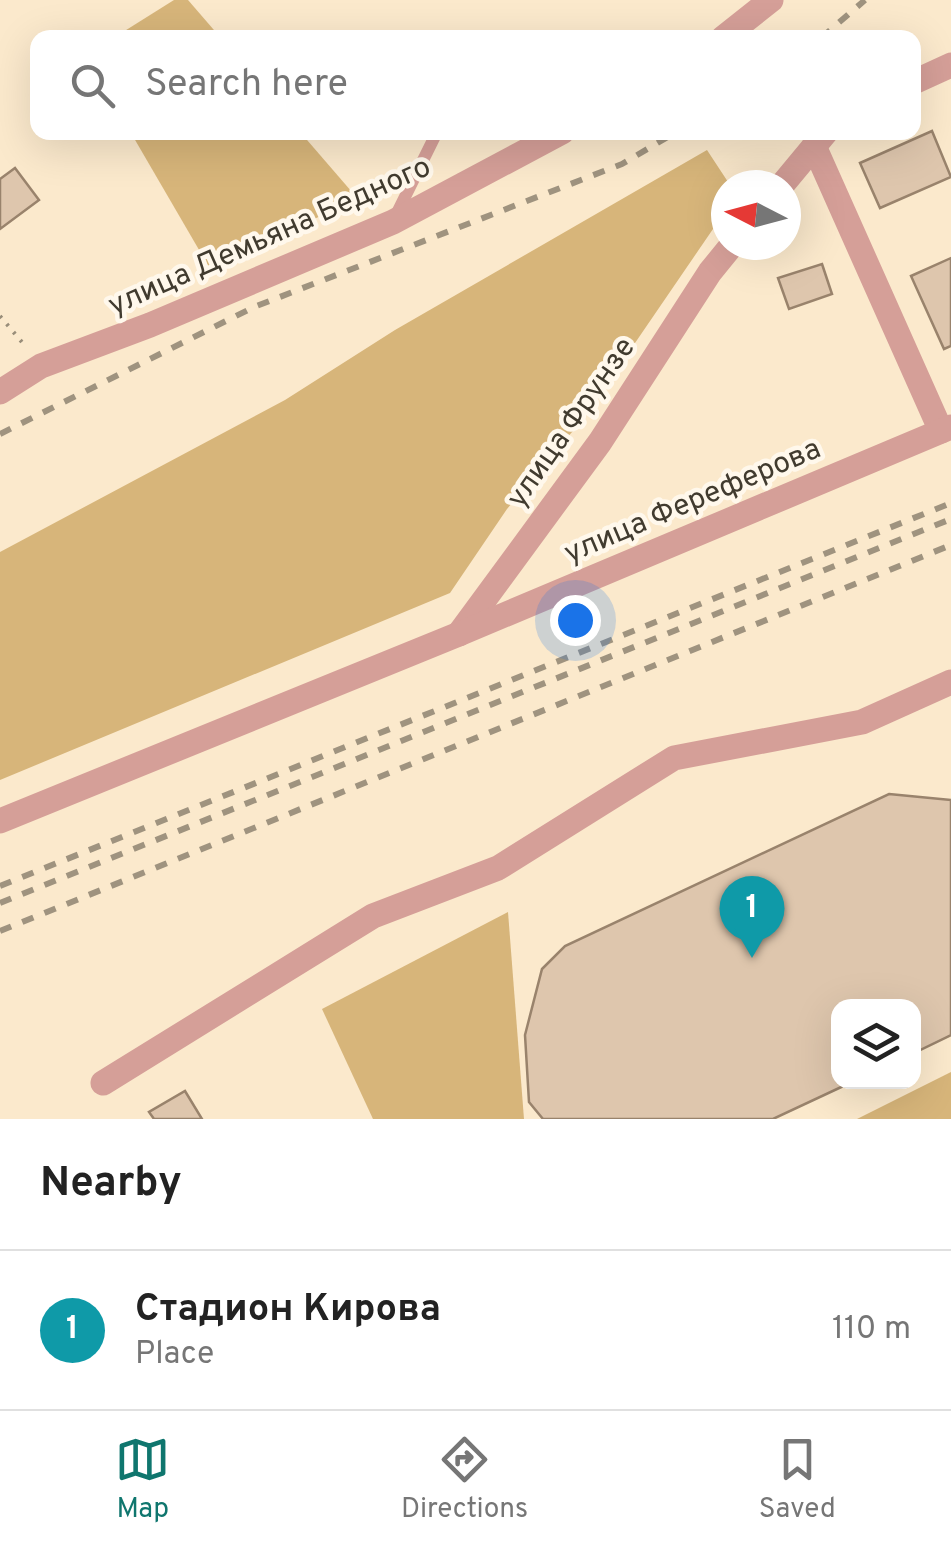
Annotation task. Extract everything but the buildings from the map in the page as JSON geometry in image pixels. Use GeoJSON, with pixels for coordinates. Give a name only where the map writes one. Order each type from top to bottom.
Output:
{"type":"FeatureCollection","features":[{"type":"Feature","properties":{"kind":"street"},"geometry":{"type":"LineString","coordinates":[[732,30],[771,0]]}},
{"type":"Feature","properties":{"kind":"street"},"geometry":{"type":"LineString","coordinates":[[921,79],[951,66]]}},
{"type":"Feature","properties":{"kind":"street","name":"улица Демьяна Бедного"},"geometry":{"type":"LineString","coordinates":[[0,392],[41,366],[150,325],[392,222],[547,140]]}},
{"type":"Feature","properties":{"kind":"street"},"geometry":{"type":"LineString","coordinates":[[794,170],[819,140]]}},
{"type":"Feature","properties":{"kind":"street"},"geometry":{"type":"LineString","coordinates":[[820,140],[946,429]]}},
{"type":"Feature","properties":{"kind":"street","name":"улица Фрунзе"},"geometry":{"type":"LineString","coordinates":[[459,634],[600,442],[720,260]]}},
{"type":"Feature","properties":{"kind":"street","name":"улица Фереферова"},"geometry":{"type":"LineString","coordinates":[[0,821],[946,429]]}},
{"type":"Feature","properties":{"kind":"street"},"geometry":{"type":"LineString","coordinates":[[104,1083],[373,916],[498,868],[674,758],[862,722],[951,682]]}},
{"type":"Feature","properties":{"kind":"lane"},"geometry":{"type":"LineString","coordinates":[[392,222],[433,140]]}},
{"type":"Feature","properties":{"kind":"path"},"geometry":{"type":"LineString","coordinates":[[0,316],[41,366]]}},
{"type":"Feature","properties":{"kind":"shaded area"},"geometry":{"type":"Polygon","coordinates":[[[174,0],[188,0],[214,30],[126,30],[174,0]]]}},
{"type":"Feature","properties":{"kind":"shaded area"},"geometry":{"type":"Polygon","coordinates":[[[135,140],[307,140],[358,199],[209,267],[135,140]]]}},
{"type":"Feature","properties":{"kind":"shaded area"},"geometry":{"type":"Polygon","coordinates":[[[707,150],[720,170],[711,170],[711,232],[583,419],[507,509],[450,593],[0,780],[0,552],[285,400],[395,330],[707,150]]]}},
{"type":"Feature","properties":{"kind":"shaded area"},"geometry":{"type":"Polygon","coordinates":[[[508,912],[524,1119],[373,1119],[322,1009],[508,912]]]}},
{"type":"Feature","properties":{"kind":"shaded area"},"geometry":{"type":"Polygon","coordinates":[[[951,1072],[951,1119],[857,1119],[921,1089],[951,1072]]]}},
{"type":"Feature","properties":{"kind":"railway"},"geometry":{"type":"LineString","coordinates":[[830,30],[865,0]]}},
{"type":"Feature","properties":{"kind":"railway"},"geometry":{"type":"LineString","coordinates":[[0,434],[254,307],[622,164],[662,140]]}},
{"type":"Feature","properties":{"kind":"railway"},"geometry":{"type":"LineString","coordinates":[[0,886],[951,503]]}},
{"type":"Feature","properties":{"kind":"railway"},"geometry":{"type":"LineString","coordinates":[[0,903],[951,519]]}},
{"type":"Feature","properties":{"kind":"railway"},"geometry":{"type":"LineString","coordinates":[[0,931],[951,545]]}},
{"type":"Feature","properties":{"kind":"place","name":"Стадион Кирова"},"geometry":{"type":"Point","coordinates":[752,958]}}]}
